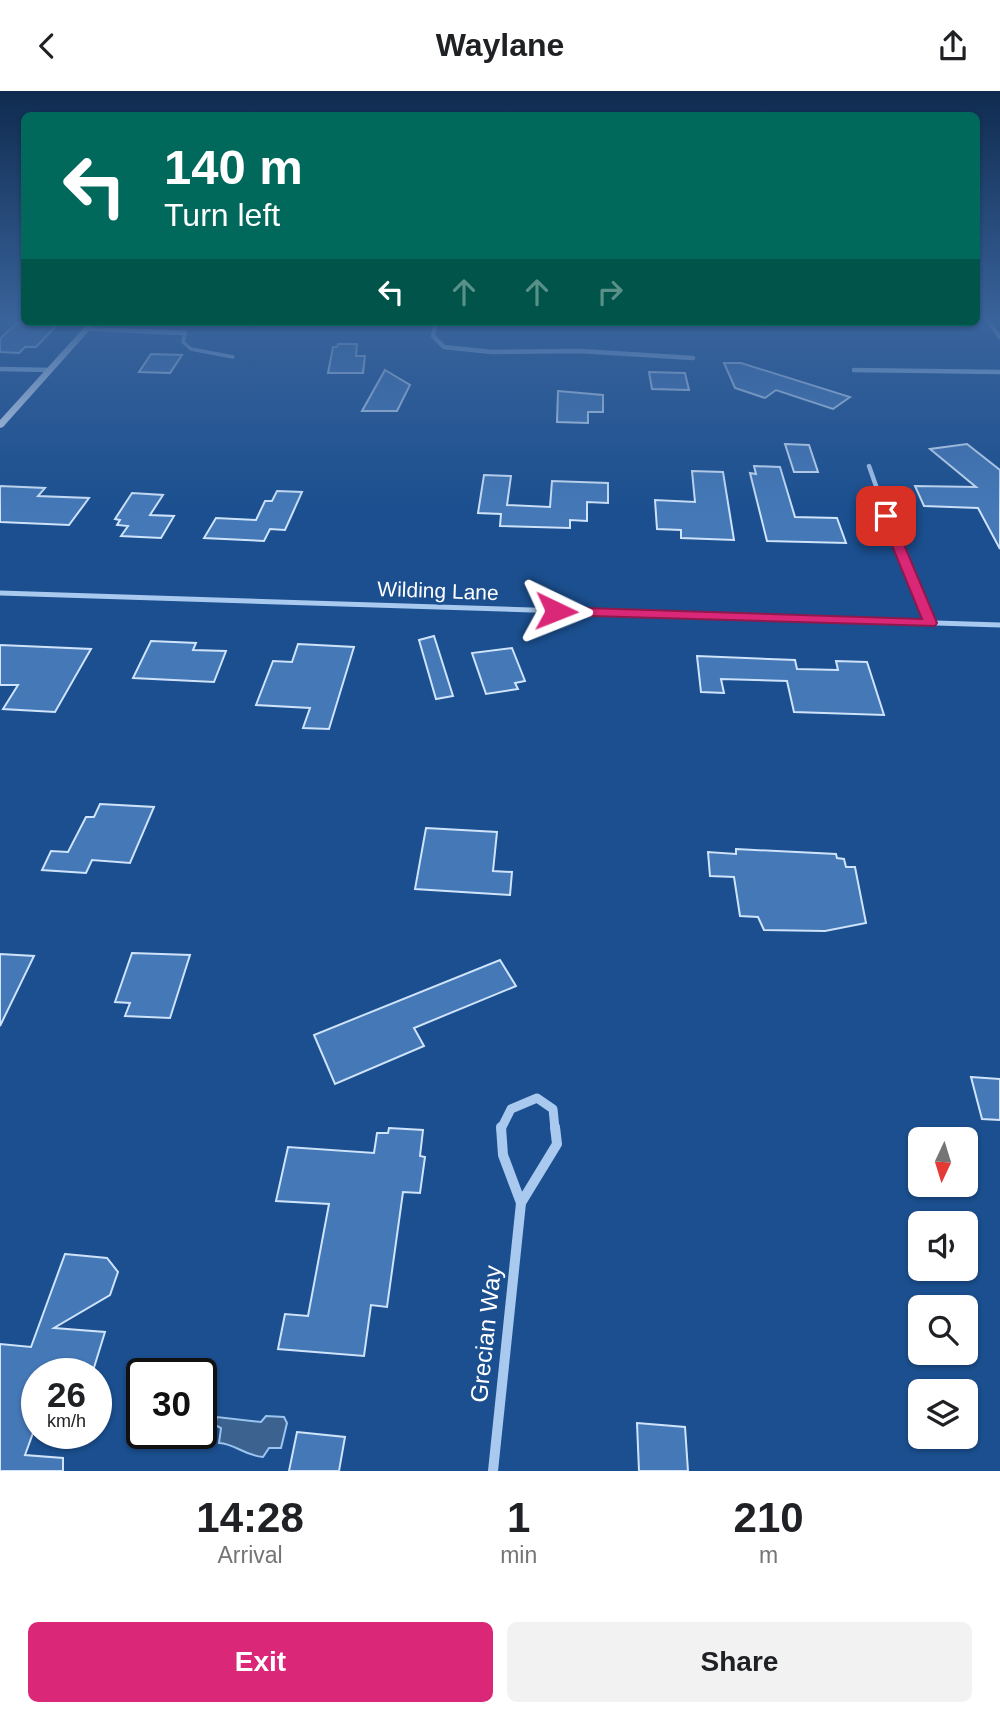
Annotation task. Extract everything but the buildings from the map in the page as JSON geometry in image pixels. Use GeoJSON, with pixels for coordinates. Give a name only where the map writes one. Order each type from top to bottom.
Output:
{"type":"FeatureCollection","features":[{"type":"Feature","properties":{"kind":"street"},"geometry":{"type":"LineString","coordinates":[[0,425],[37,384]]}},
{"type":"Feature","properties":{"kind":"street","name":"Wilding Lane"},"geometry":{"type":"LineString","coordinates":[[0,593],[1000,625]]}},
{"type":"Feature","properties":{"kind":"street","name":"Grecian Way"},"geometry":{"type":"LineString","coordinates":[[492,1471],[521,1203],[557,1144],[553,1109],[537,1098],[513,1107],[501,1121],[500,1143],[521,1203]]}},
{"type":"Feature","properties":{"kind":"lane"},"geometry":{"type":"LineString","coordinates":[[869,466],[895,540],[930,623]]}},
{"type":"Feature","properties":{"kind":"water"},"geometry":{"type":"Polygon","coordinates":[[[266,1416],[284,1417],[287,1423],[281,1448],[269,1448],[263,1457],[219,1443],[221,1428],[217,1426],[217,1417],[261,1422],[266,1416]]]}},
{"type":"Feature","properties":{"kind":"route"},"geometry":{"type":"LineString","coordinates":[[556,611],[930,623],[886,516]]}}]}
